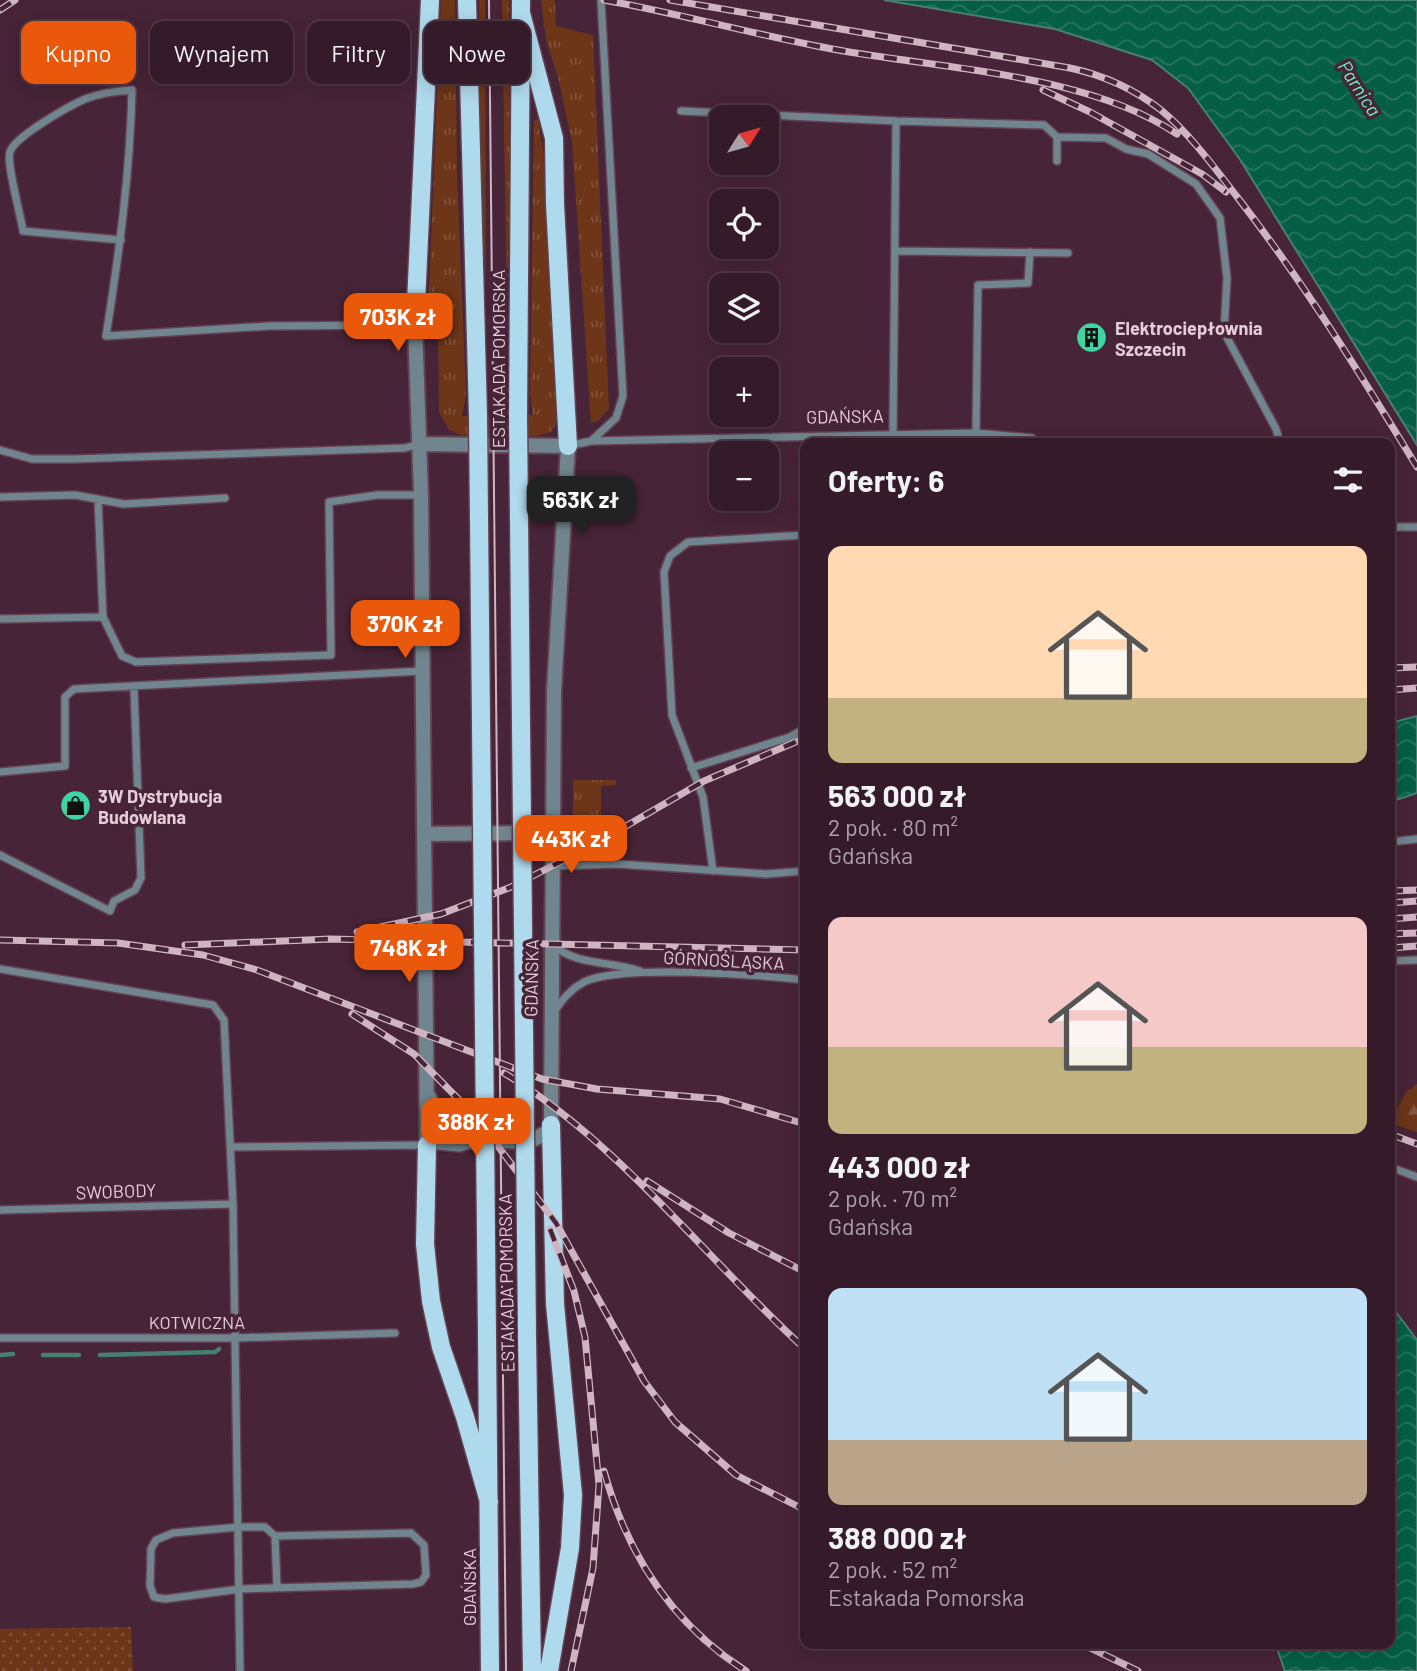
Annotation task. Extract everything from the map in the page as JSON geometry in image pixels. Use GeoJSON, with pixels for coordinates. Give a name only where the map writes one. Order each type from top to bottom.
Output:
{"type":"FeatureCollection","features":[{"type":"Feature","properties":{"kind":"main road"},"geometry":{"type":"LineString","coordinates":[[415,325],[430,0]]}},
{"type":"Feature","properties":{"kind":"main road","name":"ESTAKADA POMORSKA"},"geometry":{"type":"LineString","coordinates":[[467,0],[478,416],[489,1502]]}},
{"type":"Feature","properties":{"kind":"main road"},"geometry":{"type":"LineString","coordinates":[[521,4],[554,138],[568,446]]}},
{"type":"Feature","properties":{"kind":"main road","name":"ESTAKADA POMORSKA"},"geometry":{"type":"LineString","coordinates":[[521,4],[518,416],[532,1671]]}},
{"type":"Feature","properties":{"kind":"main road"},"geometry":{"type":"LineString","coordinates":[[549,1671],[570,1548],[573,1495],[555,1304],[551,1127]]}},
{"type":"Feature","properties":{"kind":"main road"},"geometry":{"type":"LineString","coordinates":[[427,1145],[425,1244],[431,1301],[441,1347],[465,1417],[489,1502]]}},
{"type":"Feature","properties":{"kind":"main road","name":"GDAŃSKA"},"geometry":{"type":"LineString","coordinates":[[489,1502],[490,1671]]}},
{"type":"Feature","properties":{"kind":"street"},"geometry":{"type":"LineString","coordinates":[[415,325],[421,495],[427,1145]]}},
{"type":"Feature","properties":{"kind":"street","name":"GDAŃSKA"},"geometry":{"type":"LineString","coordinates":[[420,443],[568,446],[554,691],[551,1127]]}},
{"type":"Feature","properties":{"kind":"street"},"geometry":{"type":"LineString","coordinates":[[425,834],[554,833]]}},
{"type":"Feature","properties":{"kind":"street"},"geometry":{"type":"LineString","coordinates":[[427,1093],[444,1121],[462,1135],[481,1141],[527,1142],[539,1138],[551,1127]]}},
{"type":"Feature","properties":{"kind":"lane"},"geometry":{"type":"LineString","coordinates":[[592,441],[616,418],[623,396],[601,0]]}},
{"type":"Feature","properties":{"kind":"lane"},"geometry":{"type":"LineString","coordinates":[[121,240],[23,231],[10,166],[10,151],[18,140],[85,99],[114,91],[132,90],[131,163],[121,240],[106,337],[270,326],[415,325]]}},
{"type":"Feature","properties":{"kind":"lane"},"geometry":{"type":"LineString","coordinates":[[681,111],[1044,125],[1057,137],[1106,138],[1126,149],[1148,154],[1196,184],[1220,218],[1227,278],[1224,332],[1279,438]]}},
{"type":"Feature","properties":{"kind":"lane"},"geometry":{"type":"LineString","coordinates":[[893,435],[896,121]]}},
{"type":"Feature","properties":{"kind":"lane"},"geometry":{"type":"LineString","coordinates":[[1057,137],[1057,161]]}},
{"type":"Feature","properties":{"kind":"lane"},"geometry":{"type":"LineString","coordinates":[[895,251],[1068,253]]}},
{"type":"Feature","properties":{"kind":"lane"},"geometry":{"type":"LineString","coordinates":[[976,433],[978,285],[1028,283],[1030,252]]}},
{"type":"Feature","properties":{"kind":"lane","name":"GDAŃSKA"},"geometry":{"type":"LineString","coordinates":[[862,438],[976,433],[1032,438]]}},
{"type":"Feature","properties":{"kind":"lane","name":"GDAŃSKA"},"geometry":{"type":"LineString","coordinates":[[568,446],[592,441],[800,440]]}},
{"type":"Feature","properties":{"kind":"lane"},"geometry":{"type":"LineString","coordinates":[[0,450],[32,459],[74,459],[405,448],[420,443]]}},
{"type":"Feature","properties":{"kind":"lane"},"geometry":{"type":"LineString","coordinates":[[0,497],[75,495],[124,504],[225,498]]}},
{"type":"Feature","properties":{"kind":"lane"},"geometry":{"type":"LineString","coordinates":[[99,500],[103,617],[122,656],[136,662],[331,655],[329,502],[377,495],[421,495]]}},
{"type":"Feature","properties":{"kind":"lane"},"geometry":{"type":"LineString","coordinates":[[1395,527],[1417,527]]}},
{"type":"Feature","properties":{"kind":"lane"},"geometry":{"type":"LineString","coordinates":[[713,871],[703,797],[671,715],[664,572],[670,556],[688,542],[800,535]]}},
{"type":"Feature","properties":{"kind":"lane"},"geometry":{"type":"LineString","coordinates":[[0,619],[103,617]]}},
{"type":"Feature","properties":{"kind":"lane"},"geometry":{"type":"LineString","coordinates":[[0,772],[65,766],[65,697],[68,691],[423,670]]}},
{"type":"Feature","properties":{"kind":"lane"},"geometry":{"type":"LineString","coordinates":[[0,855],[110,911],[114,901],[135,890],[141,878],[134,688]]}},
{"type":"Feature","properties":{"kind":"lane"},"geometry":{"type":"LineString","coordinates":[[691,768],[790,737],[800,731]]}},
{"type":"Feature","properties":{"kind":"lane"},"geometry":{"type":"LineString","coordinates":[[1395,841],[1417,839]]}},
{"type":"Feature","properties":{"kind":"lane"},"geometry":{"type":"LineString","coordinates":[[554,866],[617,864],[713,871],[800,871]]}},
{"type":"Feature","properties":{"kind":"lane","name":"GÓRNOŚLĄSKA"},"geometry":{"type":"LineString","coordinates":[[553,945],[570,958],[620,964],[641,972]]}},
{"type":"Feature","properties":{"kind":"lane"},"geometry":{"type":"LineString","coordinates":[[1395,961],[1417,960]]}},
{"type":"Feature","properties":{"kind":"lane"},"geometry":{"type":"LineString","coordinates":[[0,969],[213,1005],[220,1013],[226,1030],[233,1204],[240,1671]]}},
{"type":"Feature","properties":{"kind":"lane","name":"GÓRNOŚLĄSKA"},"geometry":{"type":"LineString","coordinates":[[552,1015],[564,996],[586,981],[641,972],[800,980]]}},
{"type":"Feature","properties":{"kind":"lane"},"geometry":{"type":"LineString","coordinates":[[231,1147],[427,1145],[460,1148],[481,1141]]}},
{"type":"Feature","properties":{"kind":"lane"},"geometry":{"type":"LineString","coordinates":[[1395,1169],[1417,1177]]}},
{"type":"Feature","properties":{"kind":"lane","name":"SWOBODY"},"geometry":{"type":"LineString","coordinates":[[0,1210],[233,1204]]}},
{"type":"Feature","properties":{"kind":"lane","name":"KOTWICZNA"},"geometry":{"type":"LineString","coordinates":[[0,1338],[234,1338],[394,1332]]}},
{"type":"Feature","properties":{"kind":"lane"},"geometry":{"type":"LineString","coordinates":[[239,1523],[265,1527],[275,1536],[411,1533],[424,1545],[426,1575],[413,1584],[240,1589],[165,1599],[154,1597],[150,1586],[151,1549],[156,1540],[173,1533],[239,1523]]}},
{"type":"Feature","properties":{"kind":"lane"},"geometry":{"type":"LineString","coordinates":[[275,1536],[277,1588]]}},
{"type":"Feature","properties":{"kind":"green space"},"geometry":{"type":"Polygon","coordinates":[[[441,0],[455,0],[455,21],[440,21],[441,0]]]}},
{"type":"Feature","properties":{"kind":"green space"},"geometry":{"type":"Polygon","coordinates":[[[479,0],[485,0],[485,21],[479,21],[479,0]]]}},
{"type":"Feature","properties":{"kind":"green space"},"geometry":{"type":"Polygon","coordinates":[[[502,0],[509,0],[509,21],[502,21],[502,0]]]}},
{"type":"Feature","properties":{"kind":"green space"},"geometry":{"type":"Polygon","coordinates":[[[541,0],[555,0],[556,26],[593,35],[609,409],[598,421],[591,423],[572,142],[558,77],[546,41],[541,0]]]}},
{"type":"Feature","properties":{"kind":"green space"},"geometry":{"type":"Polygon","coordinates":[[[438,84],[456,84],[466,395],[462,416],[533,415],[530,394],[534,121],[538,119],[543,150],[560,418],[551,432],[537,436],[462,435],[449,430],[439,412],[438,320],[428,314],[438,84]]]}},
{"type":"Feature","properties":{"kind":"green space"},"geometry":{"type":"Polygon","coordinates":[[[479,84],[485,84],[486,287],[479,84]]]}},
{"type":"Feature","properties":{"kind":"green space"},"geometry":{"type":"Polygon","coordinates":[[[503,84],[509,84],[507,313],[503,84]]]}},
{"type":"Feature","properties":{"kind":"green space"},"geometry":{"type":"Polygon","coordinates":[[[573,780],[616,780],[616,785],[601,786],[601,820],[611,830],[611,847],[607,854],[591,854],[573,846],[573,780]]]}},
{"type":"Feature","properties":{"kind":"green space"},"geometry":{"type":"Polygon","coordinates":[[[1417,1084],[1417,1132],[1395,1125],[1395,1113],[1406,1092],[1417,1084]]]}},
{"type":"Feature","properties":{"kind":"green space"},"geometry":{"type":"Polygon","coordinates":[[[131,1627],[133,1671],[0,1671],[0,1629],[131,1627]]]}},
{"type":"Feature","properties":{"kind":"water","name":"Parnica"},"geometry":{"type":"Polygon","coordinates":[[[884,0],[1417,0],[1417,445],[1239,158],[1188,88],[1152,60],[1055,29],[884,0]]]}},
{"type":"Feature","properties":{"kind":"water"},"geometry":{"type":"Polygon","coordinates":[[[1417,716],[1417,793],[1395,800],[1395,722],[1417,716]]]}},
{"type":"Feature","properties":{"kind":"water"},"geometry":{"type":"Polygon","coordinates":[[[1395,1311],[1417,1340],[1417,1671],[1285,1671],[1277,1649],[1395,1649],[1395,1311]]]}},
{"type":"Feature","properties":{"kind":"waterway"},"geometry":{"type":"LineString","coordinates":[[100,1355],[215,1352],[219,1349]]}},
{"type":"Feature","properties":{"kind":"waterway"},"geometry":{"type":"LineString","coordinates":[[1,1355],[13,1354]]}},
{"type":"Feature","properties":{"kind":"waterway"},"geometry":{"type":"LineString","coordinates":[[43,1355],[79,1355]]}},
{"type":"Feature","properties":{"kind":"tram line"},"geometry":{"type":"LineString","coordinates":[[489,0],[506,1671]]}},
{"type":"Feature","properties":{"kind":"railway"},"geometry":{"type":"LineString","coordinates":[[0,10],[15,0]]}},
{"type":"Feature","properties":{"kind":"railway"},"geometry":{"type":"LineString","coordinates":[[604,0],[808,44],[1058,86],[1101,98],[1141,114],[1177,134]]}},
{"type":"Feature","properties":{"kind":"railway"},"geometry":{"type":"LineString","coordinates":[[670,0],[1070,68],[1129,89],[1161,110],[1192,141],[1262,230],[1331,330],[1417,467]]}},
{"type":"Feature","properties":{"kind":"railway"},"geometry":{"type":"LineString","coordinates":[[1043,90],[1090,112],[1202,174],[1226,192]]}},
{"type":"Feature","properties":{"kind":"railway"},"geometry":{"type":"LineString","coordinates":[[1395,668],[1417,667]]}},
{"type":"Feature","properties":{"kind":"railway"},"geometry":{"type":"LineString","coordinates":[[1395,690],[1417,688]]}},
{"type":"Feature","properties":{"kind":"railway"},"geometry":{"type":"LineString","coordinates":[[357,932],[441,914],[511,887],[595,844],[704,781],[800,740]]}},
{"type":"Feature","properties":{"kind":"railway"},"geometry":{"type":"LineString","coordinates":[[1395,891],[1417,890]]}},
{"type":"Feature","properties":{"kind":"railway"},"geometry":{"type":"LineString","coordinates":[[1395,903],[1417,901]]}},
{"type":"Feature","properties":{"kind":"railway"},"geometry":{"type":"LineString","coordinates":[[1395,919],[1417,917]]}},
{"type":"Feature","properties":{"kind":"railway"},"geometry":{"type":"LineString","coordinates":[[1395,934],[1417,933]]}},
{"type":"Feature","properties":{"kind":"railway"},"geometry":{"type":"LineString","coordinates":[[185,945],[330,939],[800,950]]}},
{"type":"Feature","properties":{"kind":"railway"},"geometry":{"type":"LineString","coordinates":[[0,940],[118,943],[203,955],[257,970],[542,1079],[597,1089],[720,1099],[800,1123]]}},
{"type":"Feature","properties":{"kind":"railway"},"geometry":{"type":"LineString","coordinates":[[1395,948],[1417,946]]}},
{"type":"Feature","properties":{"kind":"railway"},"geometry":{"type":"LineString","coordinates":[[352,1014],[414,1054],[475,1116],[556,1223],[644,1381],[675,1422],[736,1475],[800,1507]]}},
{"type":"Feature","properties":{"kind":"railway"},"geometry":{"type":"LineString","coordinates":[[504,1073],[586,1133],[661,1204],[800,1344]]}},
{"type":"Feature","properties":{"kind":"railway"},"geometry":{"type":"LineString","coordinates":[[1395,1136],[1417,1144]]}},
{"type":"Feature","properties":{"kind":"railway"},"geometry":{"type":"LineString","coordinates":[[647,1181],[729,1233],[800,1269]]}},
{"type":"Feature","properties":{"kind":"railway"},"geometry":{"type":"LineString","coordinates":[[550,1229],[574,1291],[585,1337],[599,1485],[593,1568],[571,1671]]}},
{"type":"Feature","properties":{"kind":"railway"},"geometry":{"type":"LineString","coordinates":[[604,1471],[625,1531],[656,1584],[696,1632],[746,1671]]}},
{"type":"Feature","properties":{"kind":"railway"},"geometry":{"type":"LineString","coordinates":[[1092,1649],[1138,1671]]}},
{"type":"Feature","properties":{"kind":"place","name":"Elektrociepłownia Szczecin"},"geometry":{"type":"Point","coordinates":[1092,338]}},
{"type":"Feature","properties":{"kind":"place","name":"3W Dystrybucja Budowlana"},"geometry":{"type":"Point","coordinates":[75,806]}}]}
